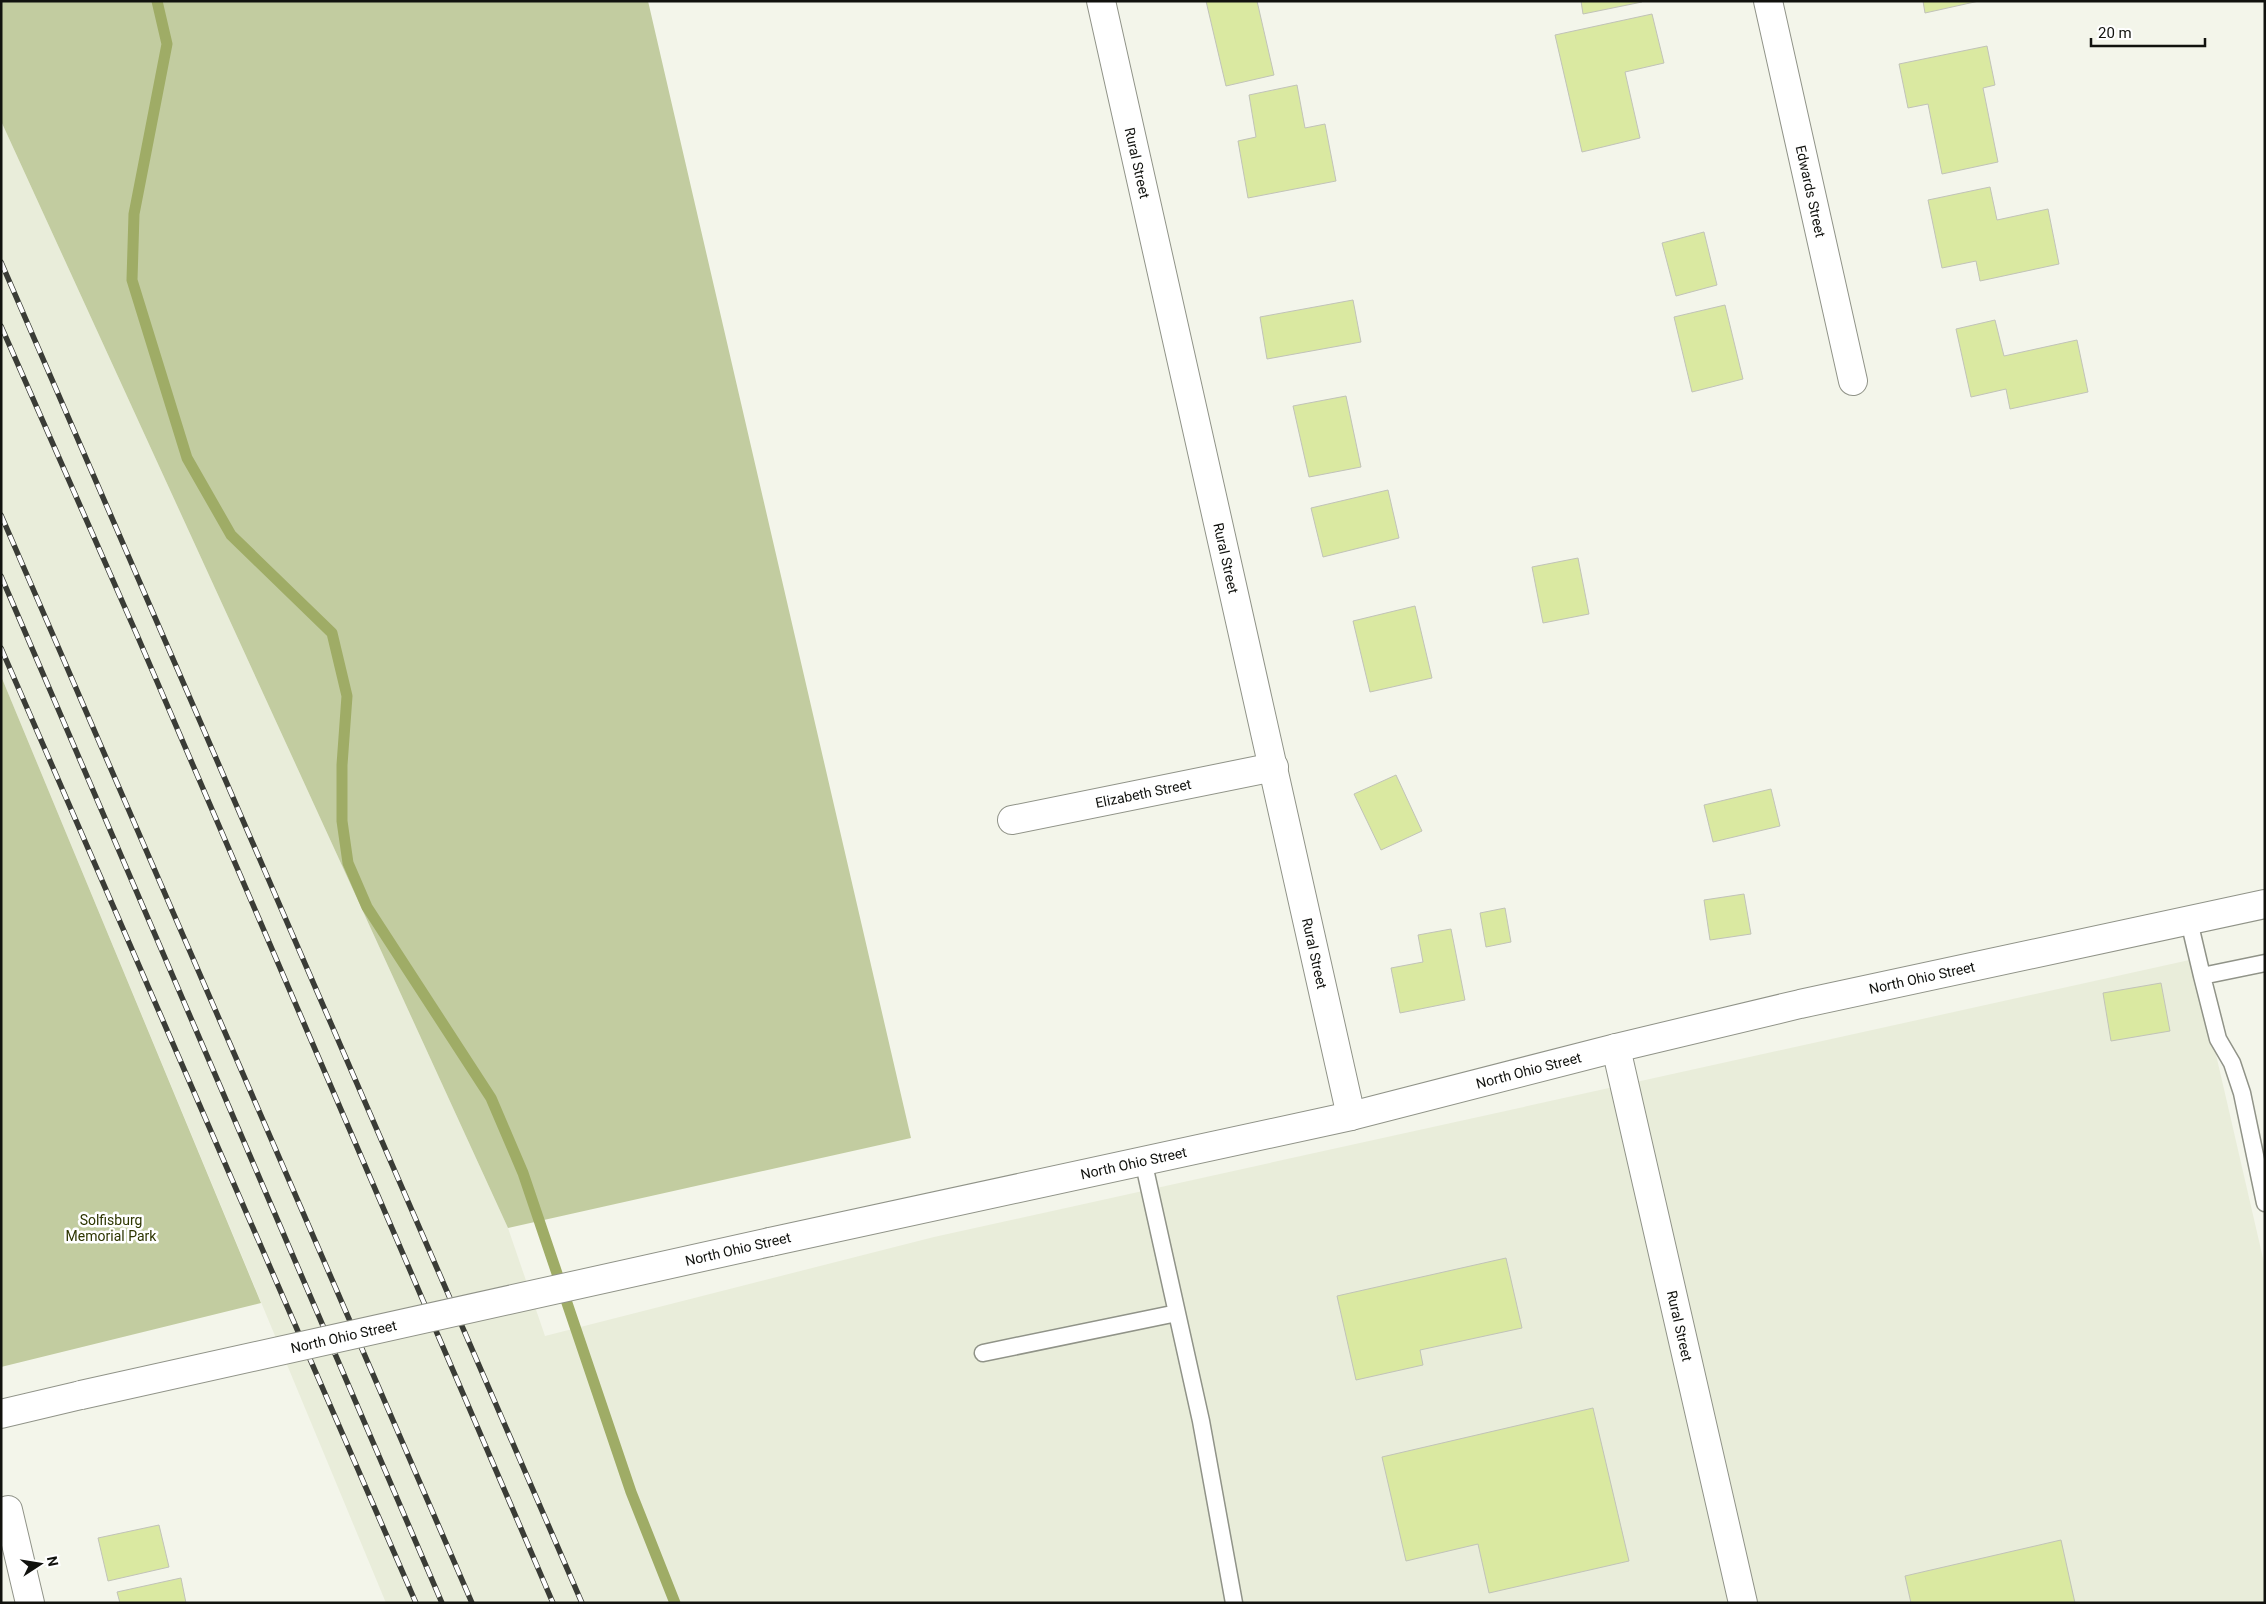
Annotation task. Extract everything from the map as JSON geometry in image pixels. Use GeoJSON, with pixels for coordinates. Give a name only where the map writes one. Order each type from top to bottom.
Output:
{"type":"FeatureCollection","features":[{"type":"Feature","properties":{"kind":"street","name":"Rural Street"},"geometry":{"type":"LineString","coordinates":[[1101,1],[1352,1116]]}},
{"type":"Feature","properties":{"kind":"street","name":"Edwards Street"},"geometry":{"type":"LineString","coordinates":[[1768,1],[1853,381]]}},
{"type":"Feature","properties":{"kind":"street","name":"Elizabeth Street"},"geometry":{"type":"LineString","coordinates":[[1012,820],[1274,767]]}},
{"type":"Feature","properties":{"kind":"street","name":"North Ohio Street"},"geometry":{"type":"LineString","coordinates":[[1,1414],[770,1242],[1352,1116],[1616,1048],[1800,1004],[2264,906]]}},
{"type":"Feature","properties":{"kind":"street","name":"Rural Street"},"geometry":{"type":"LineString","coordinates":[[1616,1048],[1743,1603]]}},
{"type":"Feature","properties":{"kind":"street"},"geometry":{"type":"LineString","coordinates":[[8,1510],[30,1603]]}},
{"type":"Feature","properties":{"kind":"lane"},"geometry":{"type":"LineString","coordinates":[[2189,921],[2218,1039],[2232,1063],[2242,1093],[2265,1203]]}},
{"type":"Feature","properties":{"kind":"lane"},"geometry":{"type":"LineString","coordinates":[[2202,976],[2265,963]]}},
{"type":"Feature","properties":{"kind":"lane"},"geometry":{"type":"LineString","coordinates":[[1143,1160],[1201,1421],[1234,1603]]}},
{"type":"Feature","properties":{"kind":"lane"},"geometry":{"type":"LineString","coordinates":[[983,1353],[1177,1313]]}},
{"type":"Feature","properties":{"kind":"shaded area"},"geometry":{"type":"Polygon","coordinates":[[[1,121],[508,1228],[545,1336],[934,1237],[2194,959],[2265,1267],[2265,1603],[386,1603],[1,676],[1,121]]]}},
{"type":"Feature","properties":{"kind":"green space"},"geometry":{"type":"Polygon","coordinates":[[[1,1],[648,1],[911,1138],[508,1228],[1,121],[1,1]]]}},
{"type":"Feature","properties":{"kind":"green space","name":"Solfisburg Memorial Park"},"geometry":{"type":"Polygon","coordinates":[[[1,676],[261,1303],[1,1367],[1,676]]]}},
{"type":"Feature","properties":{"kind":"building"},"geometry":{"type":"Polygon","coordinates":[[[1206,1],[1257,1],[1274,75],[1226,86],[1206,1]]]}},
{"type":"Feature","properties":{"kind":"building"},"geometry":{"type":"Polygon","coordinates":[[[1581,1],[1641,1],[1642,2],[1583,14],[1581,1]]]}},
{"type":"Feature","properties":{"kind":"building"},"geometry":{"type":"Polygon","coordinates":[[[1923,1],[1979,1],[1925,13],[1923,1]]]}},
{"type":"Feature","properties":{"kind":"building"},"geometry":{"type":"Polygon","coordinates":[[[1652,14],[1664,63],[1625,72],[1640,138],[1582,152],[1555,35],[1652,14]]]}},
{"type":"Feature","properties":{"kind":"building"},"geometry":{"type":"Polygon","coordinates":[[[1987,46],[1995,85],[1983,88],[1998,162],[1942,174],[1928,104],[1908,108],[1899,64],[1987,46]]]}},
{"type":"Feature","properties":{"kind":"building"},"geometry":{"type":"Polygon","coordinates":[[[1297,85],[1305,128],[1325,124],[1336,181],[1248,198],[1238,141],[1256,137],[1249,95],[1297,85]]]}},
{"type":"Feature","properties":{"kind":"building"},"geometry":{"type":"Polygon","coordinates":[[[1990,187],[1997,220],[2048,209],[2059,264],[1980,281],[1976,261],[1942,268],[1928,200],[1990,187]]]}},
{"type":"Feature","properties":{"kind":"building"},"geometry":{"type":"Polygon","coordinates":[[[1704,232],[1717,285],[1676,296],[1662,243],[1704,232]]]}},
{"type":"Feature","properties":{"kind":"building"},"geometry":{"type":"Polygon","coordinates":[[[1353,300],[1361,342],[1267,359],[1260,317],[1353,300]]]}},
{"type":"Feature","properties":{"kind":"building"},"geometry":{"type":"Polygon","coordinates":[[[1725,305],[1743,379],[1692,392],[1674,317],[1725,305]]]}},
{"type":"Feature","properties":{"kind":"building"},"geometry":{"type":"Polygon","coordinates":[[[1995,320],[2004,356],[2077,340],[2088,392],[2010,409],[2006,389],[1971,397],[1956,329],[1995,320]]]}},
{"type":"Feature","properties":{"kind":"building"},"geometry":{"type":"Polygon","coordinates":[[[1346,396],[1361,467],[1309,477],[1293,406],[1346,396]]]}},
{"type":"Feature","properties":{"kind":"building"},"geometry":{"type":"Polygon","coordinates":[[[1388,490],[1399,538],[1323,557],[1311,508],[1388,490]]]}},
{"type":"Feature","properties":{"kind":"building"},"geometry":{"type":"Polygon","coordinates":[[[1578,558],[1589,614],[1543,623],[1532,567],[1578,558]]]}},
{"type":"Feature","properties":{"kind":"building"},"geometry":{"type":"Polygon","coordinates":[[[1415,606],[1432,678],[1370,692],[1353,621],[1415,606]]]}},
{"type":"Feature","properties":{"kind":"building"},"geometry":{"type":"Polygon","coordinates":[[[1396,775],[1422,831],[1381,850],[1354,794],[1396,775]]]}},
{"type":"Feature","properties":{"kind":"building"},"geometry":{"type":"Polygon","coordinates":[[[1771,789],[1780,826],[1713,842],[1704,805],[1771,789]]]}},
{"type":"Feature","properties":{"kind":"building"},"geometry":{"type":"Polygon","coordinates":[[[1744,894],[1751,934],[1710,940],[1704,900],[1744,894]]]}},
{"type":"Feature","properties":{"kind":"building"},"geometry":{"type":"Polygon","coordinates":[[[1505,908],[1511,942],[1486,947],[1480,913],[1505,908]]]}},
{"type":"Feature","properties":{"kind":"building"},"geometry":{"type":"Polygon","coordinates":[[[1451,929],[1465,1000],[1400,1013],[1391,968],[1423,962],[1418,935],[1451,929]]]}},
{"type":"Feature","properties":{"kind":"building"},"geometry":{"type":"Polygon","coordinates":[[[2161,983],[2170,1031],[2111,1041],[2103,993],[2161,983]]]}},
{"type":"Feature","properties":{"kind":"building"},"geometry":{"type":"Polygon","coordinates":[[[1506,1258],[1522,1328],[1420,1350],[1423,1365],[1356,1380],[1337,1296],[1506,1258]]]}},
{"type":"Feature","properties":{"kind":"building"},"geometry":{"type":"Polygon","coordinates":[[[1593,1408],[1629,1561],[1489,1593],[1478,1544],[1406,1561],[1382,1457],[1593,1408]]]}},
{"type":"Feature","properties":{"kind":"building"},"geometry":{"type":"Polygon","coordinates":[[[159,1525],[169,1567],[108,1581],[98,1538],[159,1525]]]}},
{"type":"Feature","properties":{"kind":"building"},"geometry":{"type":"Polygon","coordinates":[[[2061,1540],[2075,1603],[1911,1603],[1905,1576],[2061,1540]]]}},
{"type":"Feature","properties":{"kind":"building"},"geometry":{"type":"Polygon","coordinates":[[[181,1578],[186,1603],[120,1603],[117,1592],[181,1578]]]}},
{"type":"Feature","properties":{"kind":"waterway"},"geometry":{"type":"LineString","coordinates":[[157,1],[167,44],[134,214],[132,280],[187,458],[231,535],[332,633],[347,696],[342,765],[342,821],[348,863],[367,907],[491,1098],[523,1173],[631,1492],[675,1603]]}},
{"type":"Feature","properties":{"kind":"railway"},"geometry":{"type":"LineString","coordinates":[[1,262],[582,1603]]}},
{"type":"Feature","properties":{"kind":"railway"},"geometry":{"type":"LineString","coordinates":[[1,326],[137,635],[553,1603]]}},
{"type":"Feature","properties":{"kind":"railway"},"geometry":{"type":"LineString","coordinates":[[1,515],[472,1603]]}},
{"type":"Feature","properties":{"kind":"railway"},"geometry":{"type":"LineString","coordinates":[[1,576],[442,1603]]}},
{"type":"Feature","properties":{"kind":"railway"},"geometry":{"type":"LineString","coordinates":[[1,648],[416,1603]]}}]}
